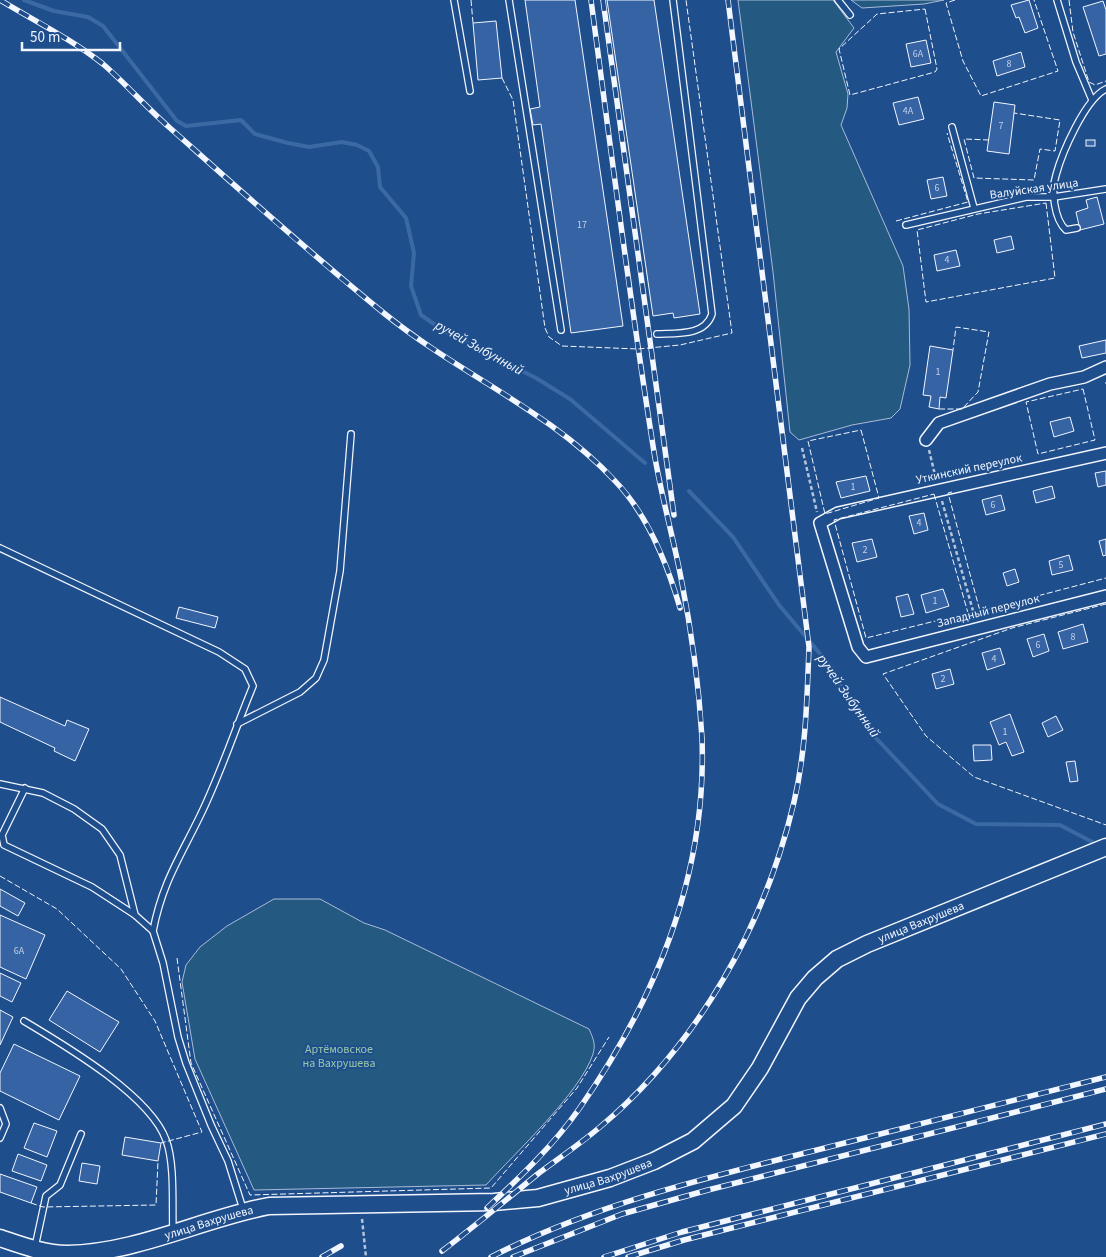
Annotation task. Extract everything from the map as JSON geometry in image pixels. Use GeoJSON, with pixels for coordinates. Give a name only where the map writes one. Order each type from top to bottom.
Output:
{"type":"FeatureCollection","features":[{"type":"Feature","properties":{"kind":"main road","name":"улица Вахрушева"},"geometry":{"type":"LineString","coordinates":[[0,1238],[34,1249],[66,1255],[114,1249],[244,1211],[286,1205],[494,1202],[538,1198],[610,1178],[654,1161],[693,1141],[734,1106],[760,1068],[798,998],[815,978],[837,959],[867,944],[1101,850]]}},
{"type":"Feature","properties":{"kind":"street"},"geometry":{"type":"LineString","coordinates":[[926,440],[939,423],[1050,384],[1084,377],[1106,367]]}},
{"type":"Feature","properties":{"kind":"street","name":"Уткинский переулок"},"geometry":{"type":"LineString","coordinates":[[820,523],[838,513],[1106,453]]}},
{"type":"Feature","properties":{"kind":"street","name":"Западный переулок"},"geometry":{"type":"LineString","coordinates":[[820,523],[858,647],[866,657],[1106,596]]}},
{"type":"Feature","properties":{"kind":"lane"},"geometry":{"type":"LineString","coordinates":[[454,0],[470,91]]}},
{"type":"Feature","properties":{"kind":"lane"},"geometry":{"type":"LineString","coordinates":[[509,0],[561,330]]}},
{"type":"Feature","properties":{"kind":"lane"},"geometry":{"type":"LineString","coordinates":[[657,334],[697,331],[710,322],[712,314],[672,0]]}},
{"type":"Feature","properties":{"kind":"lane"},"geometry":{"type":"LineString","coordinates":[[838,0],[850,15]]}},
{"type":"Feature","properties":{"kind":"lane"},"geometry":{"type":"LineString","coordinates":[[1057,0],[1076,62],[1092,100]]}},
{"type":"Feature","properties":{"kind":"lane"},"geometry":{"type":"LineString","coordinates":[[1076,228],[1066,230],[1061,225],[1054,198],[1055,176],[1078,124],[1092,100],[1106,89]]}},
{"type":"Feature","properties":{"kind":"lane"},"geometry":{"type":"LineString","coordinates":[[952,127],[974,208]]}},
{"type":"Feature","properties":{"kind":"lane","name":"Валуйская улица"},"geometry":{"type":"LineString","coordinates":[[906,225],[1026,197],[1054,198],[1105,192]]}},
{"type":"Feature","properties":{"kind":"lane"},"geometry":{"type":"LineString","coordinates":[[237,724],[270,709],[300,692],[316,678],[324,660],[340,571],[351,434]]}},
{"type":"Feature","properties":{"kind":"lane"},"geometry":{"type":"LineString","coordinates":[[0,548],[219,652],[245,669],[253,686],[200,817],[171,872],[159,904],[154,931],[186,1063],[228,1161],[244,1211]]}},
{"type":"Feature","properties":{"kind":"lane"},"geometry":{"type":"LineString","coordinates":[[0,784],[43,793],[74,809],[102,830],[120,855],[135,915]]}},
{"type":"Feature","properties":{"kind":"lane"},"geometry":{"type":"LineString","coordinates":[[25,788],[2,836],[4,845],[92,887],[135,915],[154,931]]}},
{"type":"Feature","properties":{"kind":"lane"},"geometry":{"type":"LineString","coordinates":[[24,1021],[80,1055],[126,1091],[160,1126],[167,1140],[173,1233]]}},
{"type":"Feature","properties":{"kind":"lane"},"geometry":{"type":"LineString","coordinates":[[0,1108],[6,1124],[0,1138]]}},
{"type":"Feature","properties":{"kind":"lane"},"geometry":{"type":"LineString","coordinates":[[34,1249],[46,1196],[60,1185],[81,1134]]}},
{"type":"Feature","properties":{"kind":"path"},"geometry":{"type":"LineString","coordinates":[[926,440],[978,627]]}},
{"type":"Feature","properties":{"kind":"path"},"geometry":{"type":"LineString","coordinates":[[802,448],[820,523]]}},
{"type":"Feature","properties":{"kind":"path"},"geometry":{"type":"LineString","coordinates":[[360,1205],[366,1257]]}},
{"type":"Feature","properties":{"kind":"green space"},"geometry":{"type":"Polygon","coordinates":[[[738,0],[833,0],[854,28],[836,52],[848,94],[847,108],[841,125],[903,266],[909,309],[910,365],[900,409],[891,418],[852,425],[799,440],[790,432],[773,272],[738,0]]]}},
{"type":"Feature","properties":{"kind":"green space"},"geometry":{"type":"Polygon","coordinates":[[[851,0],[944,0],[924,4],[862,8],[851,0]]]}},
{"type":"Feature","properties":{"kind":"green space","name":"Артёмовское на Вахрушева"},"geometry":{"type":"Polygon","coordinates":[[[274,899],[320,899],[364,923],[385,930],[589,1029],[593,1038],[594,1050],[586,1069],[575,1086],[546,1122],[486,1185],[254,1190],[195,1059],[182,982],[186,965],[200,947],[227,926],[274,899]]]}},
{"type":"Feature","properties":{"kind":"building"},"geometry":{"type":"Polygon","coordinates":[[[525,0],[575,0],[623,326],[571,333],[541,124],[533,125],[530,109],[540,107],[525,0]]]}},
{"type":"Feature","properties":{"kind":"building"},"geometry":{"type":"Polygon","coordinates":[[[607,0],[654,0],[700,314],[674,318],[673,313],[653,316],[607,0]]]}},
{"type":"Feature","properties":{"kind":"building"},"geometry":{"type":"Polygon","coordinates":[[[1029,0],[1038,28],[1025,33],[1019,17],[1016,18],[1011,5],[1029,0]]]}},
{"type":"Feature","properties":{"kind":"building"},"geometry":{"type":"Polygon","coordinates":[[[1103,1],[1106,10],[1106,54],[1099,56],[1083,7],[1103,1]]]}},
{"type":"Feature","properties":{"kind":"building"},"geometry":{"type":"Polygon","coordinates":[[[496,21],[502,78],[478,80],[473,23],[496,21]]]}},
{"type":"Feature","properties":{"kind":"building"},"geometry":{"type":"Polygon","coordinates":[[[926,40],[931,63],[911,67],[906,44],[926,40]]]}},
{"type":"Feature","properties":{"kind":"building"},"geometry":{"type":"Polygon","coordinates":[[[1021,52],[1025,67],[997,76],[993,61],[1021,52]]]}},
{"type":"Feature","properties":{"kind":"building"},"geometry":{"type":"Polygon","coordinates":[[[918,97],[924,119],[899,125],[893,103],[918,97]]]}},
{"type":"Feature","properties":{"kind":"building"},"geometry":{"type":"Polygon","coordinates":[[[994,102],[1015,105],[1009,154],[987,151],[994,102]]]}},
{"type":"Feature","properties":{"kind":"building"},"geometry":{"type":"Polygon","coordinates":[[[1086,140],[1095,140],[1095,146],[1086,146],[1086,140]]]}},
{"type":"Feature","properties":{"kind":"building"},"geometry":{"type":"Polygon","coordinates":[[[943,177],[947,196],[931,199],[927,180],[943,177]]]}},
{"type":"Feature","properties":{"kind":"building"},"geometry":{"type":"Polygon","coordinates":[[[1097,197],[1104,224],[1080,230],[1076,212],[1088,208],[1086,200],[1097,197]]]}},
{"type":"Feature","properties":{"kind":"building"},"geometry":{"type":"Polygon","coordinates":[[[1011,236],[1014,249],[997,253],[994,240],[1011,236]]]}},
{"type":"Feature","properties":{"kind":"building"},"geometry":{"type":"Polygon","coordinates":[[[956,250],[960,266],[937,271],[934,255],[956,250]]]}},
{"type":"Feature","properties":{"kind":"building"},"geometry":{"type":"Polygon","coordinates":[[[1106,340],[1106,353],[1082,358],[1079,346],[1106,340]]]}},
{"type":"Feature","properties":{"kind":"building"},"geometry":{"type":"Polygon","coordinates":[[[930,346],[953,350],[946,398],[940,397],[939,409],[929,407],[931,396],[923,395],[930,346]]]}},
{"type":"Feature","properties":{"kind":"building"},"geometry":{"type":"Polygon","coordinates":[[[1070,417],[1074,431],[1054,437],[1050,422],[1070,417]]]}},
{"type":"Feature","properties":{"kind":"building"},"geometry":{"type":"Polygon","coordinates":[[[1106,471],[1106,485],[1098,487],[1095,473],[1106,471]]]}},
{"type":"Feature","properties":{"kind":"building"},"geometry":{"type":"Polygon","coordinates":[[[866,476],[870,491],[841,498],[836,482],[866,476]]]}},
{"type":"Feature","properties":{"kind":"building"},"geometry":{"type":"Polygon","coordinates":[[[1052,486],[1055,498],[1036,503],[1033,491],[1052,486]]]}},
{"type":"Feature","properties":{"kind":"building"},"geometry":{"type":"Polygon","coordinates":[[[1001,495],[1005,510],[986,515],[982,500],[1001,495]]]}},
{"type":"Feature","properties":{"kind":"building"},"geometry":{"type":"Polygon","coordinates":[[[924,513],[928,530],[914,534],[909,516],[924,513]]]}},
{"type":"Feature","properties":{"kind":"building"},"geometry":{"type":"Polygon","coordinates":[[[872,539],[877,557],[857,562],[852,543],[872,539]]]}},
{"type":"Feature","properties":{"kind":"building"},"geometry":{"type":"Polygon","coordinates":[[[1106,539],[1106,555],[1103,556],[1099,541],[1106,539]]]}},
{"type":"Feature","properties":{"kind":"building"},"geometry":{"type":"Polygon","coordinates":[[[1069,555],[1073,570],[1052,575],[1049,561],[1069,555]]]}},
{"type":"Feature","properties":{"kind":"building"},"geometry":{"type":"Polygon","coordinates":[[[1015,569],[1019,582],[1007,586],[1003,573],[1015,569]]]}},
{"type":"Feature","properties":{"kind":"building"},"geometry":{"type":"Polygon","coordinates":[[[943,589],[949,606],[926,613],[921,595],[943,589]]]}},
{"type":"Feature","properties":{"kind":"building"},"geometry":{"type":"Polygon","coordinates":[[[908,594],[914,614],[901,617],[896,597],[908,594]]]}},
{"type":"Feature","properties":{"kind":"building"},"geometry":{"type":"Polygon","coordinates":[[[179,607],[218,617],[215,628],[176,618],[179,607]]]}},
{"type":"Feature","properties":{"kind":"building"},"geometry":{"type":"Polygon","coordinates":[[[1083,624],[1088,642],[1063,649],[1058,632],[1083,624]]]}},
{"type":"Feature","properties":{"kind":"building"},"geometry":{"type":"Polygon","coordinates":[[[1044,634],[1049,651],[1033,657],[1027,639],[1044,634]]]}},
{"type":"Feature","properties":{"kind":"building"},"geometry":{"type":"Polygon","coordinates":[[[1000,648],[1005,664],[987,670],[982,653],[1000,648]]]}},
{"type":"Feature","properties":{"kind":"building"},"geometry":{"type":"Polygon","coordinates":[[[950,669],[954,684],[936,689],[932,674],[950,669]]]}},
{"type":"Feature","properties":{"kind":"building"},"geometry":{"type":"Polygon","coordinates":[[[0,697],[65,726],[67,720],[89,729],[75,761],[54,751],[55,748],[0,722],[0,697]]]}},
{"type":"Feature","properties":{"kind":"building"},"geometry":{"type":"Polygon","coordinates":[[[1010,714],[1024,752],[1012,756],[1006,742],[999,745],[990,722],[1010,714]]]}},
{"type":"Feature","properties":{"kind":"building"},"geometry":{"type":"Polygon","coordinates":[[[1056,716],[1063,730],[1048,737],[1042,723],[1056,716]]]}},
{"type":"Feature","properties":{"kind":"building"},"geometry":{"type":"Polygon","coordinates":[[[973,745],[991,745],[992,760],[974,761],[973,745]]]}},
{"type":"Feature","properties":{"kind":"building"},"geometry":{"type":"Polygon","coordinates":[[[1075,761],[1078,781],[1070,782],[1066,762],[1075,761]]]}},
{"type":"Feature","properties":{"kind":"building"},"geometry":{"type":"Polygon","coordinates":[[[0,889],[25,903],[18,916],[0,906],[0,889]]]}},
{"type":"Feature","properties":{"kind":"building"},"geometry":{"type":"Polygon","coordinates":[[[0,915],[45,935],[26,979],[0,967],[0,915]]]}},
{"type":"Feature","properties":{"kind":"building"},"geometry":{"type":"Polygon","coordinates":[[[0,973],[21,983],[12,1002],[0,996],[0,973]]]}},
{"type":"Feature","properties":{"kind":"building"},"geometry":{"type":"Polygon","coordinates":[[[67,991],[119,1022],[100,1052],[49,1020],[67,991]]]}},
{"type":"Feature","properties":{"kind":"building"},"geometry":{"type":"Polygon","coordinates":[[[0,1010],[13,1017],[0,1045],[0,1010]]]}},
{"type":"Feature","properties":{"kind":"building"},"geometry":{"type":"Polygon","coordinates":[[[14,1044],[80,1076],[59,1120],[0,1091],[0,1073],[14,1044]]]}},
{"type":"Feature","properties":{"kind":"building"},"geometry":{"type":"Polygon","coordinates":[[[34,1123],[57,1131],[47,1157],[24,1148],[34,1123]]]}},
{"type":"Feature","properties":{"kind":"building"},"geometry":{"type":"Polygon","coordinates":[[[125,1137],[161,1143],[158,1161],[122,1155],[125,1137]]]}},
{"type":"Feature","properties":{"kind":"building"},"geometry":{"type":"Polygon","coordinates":[[[18,1154],[47,1165],[41,1181],[12,1171],[18,1154]]]}},
{"type":"Feature","properties":{"kind":"building"},"geometry":{"type":"Polygon","coordinates":[[[82,1163],[100,1166],[97,1184],[79,1181],[82,1163]]]}},
{"type":"Feature","properties":{"kind":"building"},"geometry":{"type":"Polygon","coordinates":[[[0,1174],[37,1187],[31,1203],[0,1192],[0,1174]]]}},
{"type":"Feature","properties":{"kind":"waterway","name":"ручей Зыбунный"},"geometry":{"type":"LineString","coordinates":[[24,0],[54,11],[88,17],[103,26],[177,121],[186,126],[241,120],[255,134],[288,143],[309,147],[342,142],[357,145],[369,151],[378,167],[380,187],[406,218],[414,253],[411,286],[421,315],[444,331],[536,378],[570,399],[645,463]]}},
{"type":"Feature","properties":{"kind":"waterway","name":"ручей Зыбунный"},"geometry":{"type":"LineString","coordinates":[[689,491],[733,537],[779,605],[832,668],[843,691],[875,737],[938,804],[976,824],[1060,825],[1098,845]]}},
{"type":"Feature","properties":{"kind":"railway"},"geometry":{"type":"LineString","coordinates":[[0,0],[66,38],[103,64],[161,120],[223,175],[385,314],[413,335],[562,433],[589,456],[627,494],[647,524],[669,574],[680,608]]}},
{"type":"Feature","properties":{"kind":"railway"},"geometry":{"type":"LineString","coordinates":[[487,1208],[535,1161],[569,1123],[607,1067],[631,1024],[653,979],[671,933],[686,886],[696,838],[701,788],[702,738],[694,658],[681,578],[660,484],[645,396],[591,0]]}},
{"type":"Feature","properties":{"kind":"railway"},"geometry":{"type":"LineString","coordinates":[[603,0],[674,515]]}},
{"type":"Feature","properties":{"kind":"railway"},"geometry":{"type":"LineString","coordinates":[[442,1251],[600,1127],[635,1095],[668,1059],[697,1021],[723,980],[746,937],[765,893],[781,848],[794,802],[801,764],[807,705],[809,647],[728,0]]}},
{"type":"Feature","properties":{"kind":"railway"},"geometry":{"type":"LineString","coordinates":[[491,1257],[529,1239],[607,1208],[687,1184],[1106,1077]]}},
{"type":"Feature","properties":{"kind":"railway"},"geometry":{"type":"LineString","coordinates":[[513,1257],[622,1214],[708,1190],[1106,1089]]}},
{"type":"Feature","properties":{"kind":"railway"},"geometry":{"type":"LineString","coordinates":[[604,1257],[682,1232],[1106,1124]]}},
{"type":"Feature","properties":{"kind":"railway"},"geometry":{"type":"LineString","coordinates":[[628,1257],[684,1240],[1106,1134]]}},
{"type":"Feature","properties":{"kind":"railway"},"geometry":{"type":"LineString","coordinates":[[322,1257],[341,1246]]}},
{"type":"Feature","properties":{"kind":"fence"},"geometry":{"type":"LineString","coordinates":[[471,0],[473,23]]}},
{"type":"Feature","properties":{"kind":"fence"},"geometry":{"type":"LineString","coordinates":[[502,78],[513,100],[545,328],[549,337],[562,346],[638,349],[680,345],[732,333],[686,0]]}},
{"type":"Feature","properties":{"kind":"fence"},"geometry":{"type":"LineString","coordinates":[[955,0],[946,3],[963,61],[981,96],[1058,71],[1034,0]]}},
{"type":"Feature","properties":{"kind":"fence"},"geometry":{"type":"LineString","coordinates":[[1069,0],[1073,32],[1089,82],[1095,85],[1106,81]]}},
{"type":"Feature","properties":{"kind":"fence"},"geometry":{"type":"LineString","coordinates":[[925,9],[937,69],[935,72],[850,95],[839,49],[877,14],[925,9]]}},
{"type":"Feature","properties":{"kind":"fence"},"geometry":{"type":"LineString","coordinates":[[989,140],[964,139],[974,178],[1034,180],[1040,149],[1055,151],[1060,120],[1014,113]]}},
{"type":"Feature","properties":{"kind":"fence"},"geometry":{"type":"LineString","coordinates":[[896,221],[968,202],[947,133]]}},
{"type":"Feature","properties":{"kind":"fence"},"geometry":{"type":"LineString","coordinates":[[1046,203],[1055,278],[926,302],[917,230],[978,214],[1046,203]]}},
{"type":"Feature","properties":{"kind":"fence"},"geometry":{"type":"LineString","coordinates":[[939,409],[962,409],[978,392],[989,332],[956,327],[953,350]]}},
{"type":"Feature","properties":{"kind":"fence"},"geometry":{"type":"LineString","coordinates":[[1083,389],[1095,440],[1038,454],[1026,402],[1083,389]]}},
{"type":"Feature","properties":{"kind":"fence"},"geometry":{"type":"LineString","coordinates":[[861,430],[879,498],[825,514],[808,441],[861,430]]}},
{"type":"Feature","properties":{"kind":"fence"},"geometry":{"type":"LineString","coordinates":[[952,492],[948,493],[980,611],[1106,578]]}},
{"type":"Feature","properties":{"kind":"fence"},"geometry":{"type":"LineString","coordinates":[[934,494],[968,613],[866,638],[834,520],[934,494]]}},
{"type":"Feature","properties":{"kind":"fence"},"geometry":{"type":"LineString","coordinates":[[1106,604],[1012,628],[883,674],[926,736],[974,777],[1106,825]]}},
{"type":"Feature","properties":{"kind":"fence"},"geometry":{"type":"LineString","coordinates":[[0,876],[57,909],[121,969],[155,1021],[202,1132],[161,1143]]}},
{"type":"Feature","properties":{"kind":"fence"},"geometry":{"type":"LineString","coordinates":[[177,958],[191,1063],[250,1195],[491,1188],[577,1088],[609,1037]]}},
{"type":"Feature","properties":{"kind":"fence"},"geometry":{"type":"LineString","coordinates":[[31,1203],[43,1207],[156,1205],[158,1161]]}}]}
